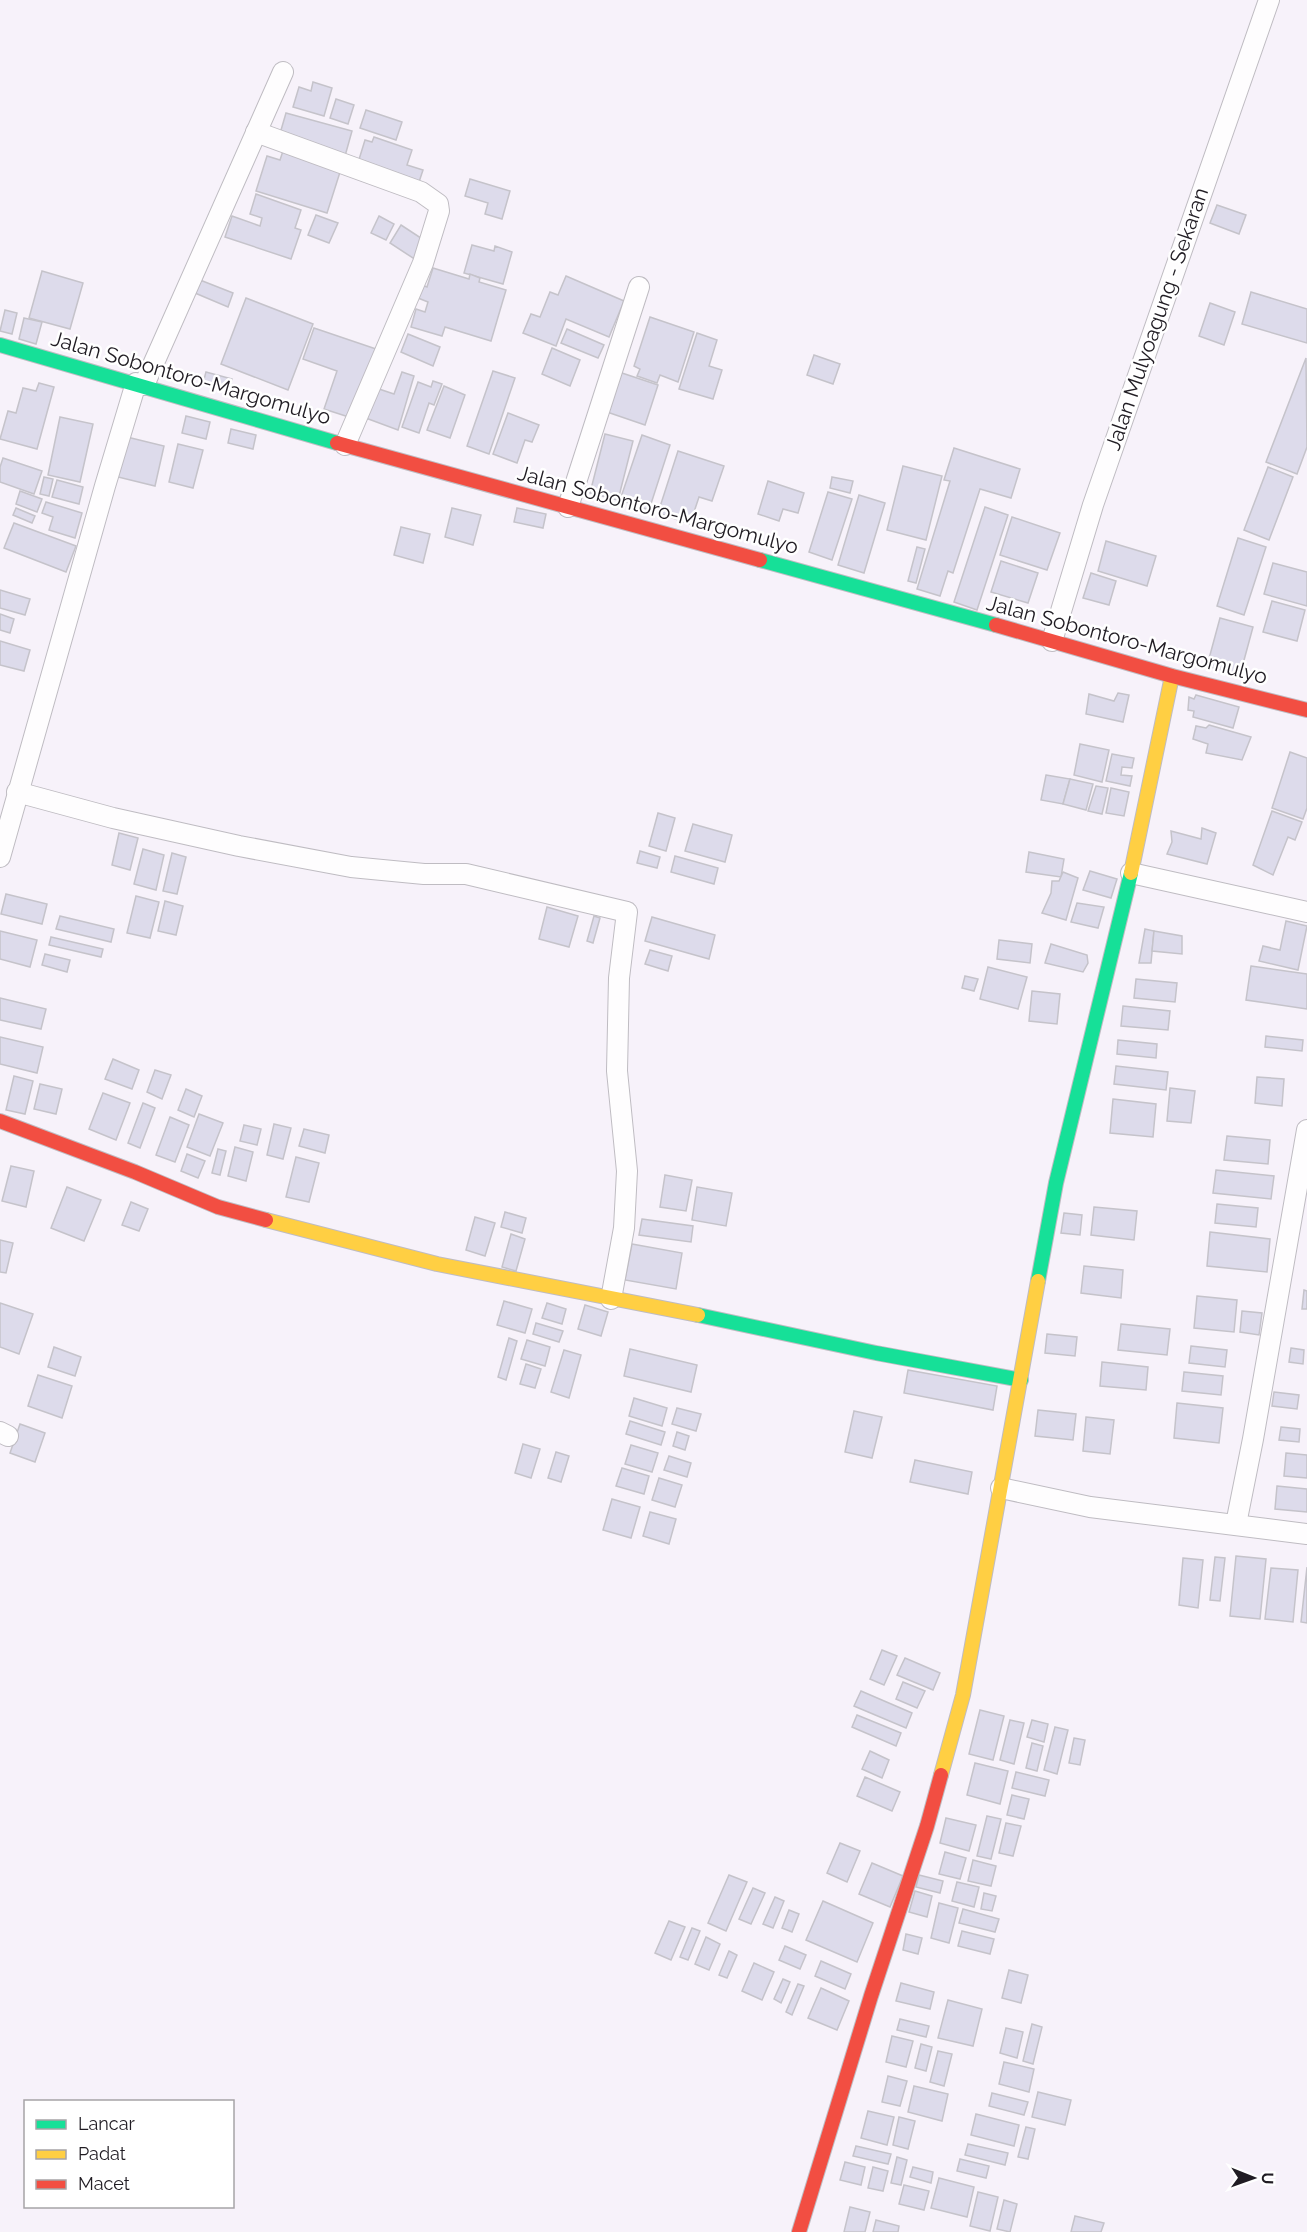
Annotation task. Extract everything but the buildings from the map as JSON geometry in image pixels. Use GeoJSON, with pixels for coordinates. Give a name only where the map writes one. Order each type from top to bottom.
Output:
{"type":"FeatureCollection","features":[{"type":"Feature","properties":{"kind":"street","name":"Jalan Mulyoagung - Sekaran"},"geometry":{"type":"LineString","coordinates":[[1052,641],[1093,505],[1269,0]]}},
{"type":"Feature","properties":{"kind":"street"},"geometry":{"type":"LineString","coordinates":[[0,857],[17,792],[140,384],[282,72]]}},
{"type":"Feature","properties":{"kind":"street"},"geometry":{"type":"LineString","coordinates":[[256,132],[421,192],[438,204],[439,211],[423,263],[345,445]]}},
{"type":"Feature","properties":{"kind":"street"},"geometry":{"type":"LineString","coordinates":[[568,507],[639,287]]}},
{"type":"Feature","properties":{"kind":"street","name":"Jalan Sobontoro-Margomulyo"},"geometry":{"type":"LineString","coordinates":[[0,345],[345,445],[1172,676],[1307,710]]}},
{"type":"Feature","properties":{"kind":"street"},"geometry":{"type":"LineString","coordinates":[[799,2232],[871,1996],[933,1804],[963,1695],[1056,1183],[1131,873],[1172,676]]}},
{"type":"Feature","properties":{"kind":"street"},"geometry":{"type":"LineString","coordinates":[[17,792],[113,818],[250,848],[351,867],[424,874],[466,874],[627,912],[619,978],[617,1071],[627,1171],[624,1228],[611,1299]]}},
{"type":"Feature","properties":{"kind":"street"},"geometry":{"type":"LineString","coordinates":[[1131,873],[1307,912]]}},
{"type":"Feature","properties":{"kind":"street"},"geometry":{"type":"LineString","coordinates":[[0,1121],[135,1172],[218,1207],[437,1264],[1021,1380]]}},
{"type":"Feature","properties":{"kind":"street"},"geometry":{"type":"LineString","coordinates":[[1236,1524],[1307,1130]]}},
{"type":"Feature","properties":{"kind":"street"},"geometry":{"type":"LineString","coordinates":[[1001,1488],[1090,1507],[1307,1534]]}},
{"type":"Feature","properties":{"kind":"traffic: fast"},"geometry":{"type":"LineString","coordinates":[[0,345],[337,443]]}},
{"type":"Feature","properties":{"kind":"traffic: fast"},"geometry":{"type":"LineString","coordinates":[[760,560],[996,625]]}},
{"type":"Feature","properties":{"kind":"traffic: fast"},"geometry":{"type":"LineString","coordinates":[[1038,1281],[1056,1183],[1131,873]]}},
{"type":"Feature","properties":{"kind":"traffic: fast"},"geometry":{"type":"LineString","coordinates":[[698,1315],[876,1353],[1021,1380]]}},
{"type":"Feature","properties":{"kind":"traffic: slow"},"geometry":{"type":"LineString","coordinates":[[1131,873],[1172,676]]}},
{"type":"Feature","properties":{"kind":"traffic: slow"},"geometry":{"type":"LineString","coordinates":[[266,1220],[437,1264],[698,1315]]}},
{"type":"Feature","properties":{"kind":"traffic: slow"},"geometry":{"type":"LineString","coordinates":[[941,1775],[963,1695],[1038,1281]]}},
{"type":"Feature","properties":{"kind":"traffic: jam"},"geometry":{"type":"LineString","coordinates":[[337,443],[760,560]]}},
{"type":"Feature","properties":{"kind":"traffic: jam"},"geometry":{"type":"LineString","coordinates":[[996,625],[1172,676],[1307,710]]}},
{"type":"Feature","properties":{"kind":"traffic: jam"},"geometry":{"type":"LineString","coordinates":[[0,1121],[135,1172],[218,1207],[266,1220]]}},
{"type":"Feature","properties":{"kind":"traffic: jam"},"geometry":{"type":"LineString","coordinates":[[799,2232],[941,1775]]}}]}
